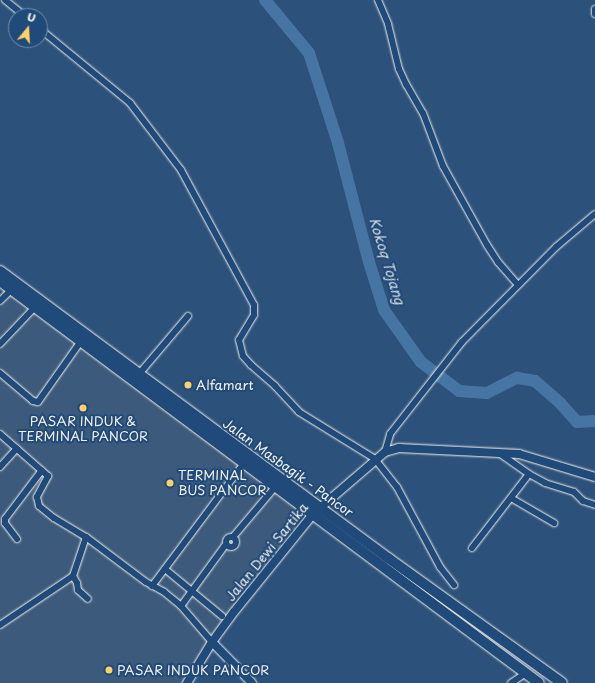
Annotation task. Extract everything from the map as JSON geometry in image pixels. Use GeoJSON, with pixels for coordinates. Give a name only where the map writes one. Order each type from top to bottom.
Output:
{"type":"FeatureCollection","features":[{"type":"Feature","properties":{"kind":"main road","name":"Jalan Masbagik - Pancor"},"geometry":{"type":"LineString","coordinates":[[0,271],[35,307],[244,463],[452,605],[562,683]]}},
{"type":"Feature","properties":{"kind":"main road","name":"Jalan Masbagik - Pancor"},"geometry":{"type":"LineString","coordinates":[[0,281],[14,287],[139,374],[539,683]]}},
{"type":"Feature","properties":{"kind":"street"},"geometry":{"type":"LineString","coordinates":[[5,0],[14,8]]}},
{"type":"Feature","properties":{"kind":"street"},"geometry":{"type":"LineString","coordinates":[[378,0],[388,24],[399,69],[423,113],[443,166],[487,245],[498,262],[518,285]]}},
{"type":"Feature","properties":{"kind":"street"},"geometry":{"type":"LineString","coordinates":[[595,9],[595,14]]}},
{"type":"Feature","properties":{"kind":"street"},"geometry":{"type":"LineString","coordinates":[[48,35],[130,102],[181,170],[254,305],[254,315],[239,340],[243,356],[299,412],[320,423],[375,459],[397,487],[440,567],[454,586]]}},
{"type":"Feature","properties":{"kind":"street"},"geometry":{"type":"LineString","coordinates":[[385,452],[390,434],[428,388],[462,342],[556,247],[595,214]]}},
{"type":"Feature","properties":{"kind":"street"},"geometry":{"type":"LineString","coordinates":[[0,301],[14,287]]}},
{"type":"Feature","properties":{"kind":"street"},"geometry":{"type":"LineString","coordinates":[[0,344],[35,307]]}},
{"type":"Feature","properties":{"kind":"street"},"geometry":{"type":"LineString","coordinates":[[139,374],[188,316]]}},
{"type":"Feature","properties":{"kind":"street"},"geometry":{"type":"LineString","coordinates":[[0,373],[33,401],[38,402],[81,341]]}},
{"type":"Feature","properties":{"kind":"street"},"geometry":{"type":"LineString","coordinates":[[0,434],[42,470],[48,477],[37,497],[40,506],[54,518],[86,537],[152,586],[164,592],[181,606],[212,642],[252,683]]}},
{"type":"Feature","properties":{"kind":"street"},"geometry":{"type":"LineString","coordinates":[[0,467],[16,448]]}},
{"type":"Feature","properties":{"kind":"street","name":"Jalan Dewi Sartika"},"geometry":{"type":"LineString","coordinates":[[188,683],[212,642],[234,612],[316,511],[385,452],[399,448],[497,452],[525,456],[595,477]]}},
{"type":"Feature","properties":{"kind":"street"},"geometry":{"type":"LineString","coordinates":[[497,452],[529,474],[545,482],[574,492],[584,501],[595,505]]}},
{"type":"Feature","properties":{"kind":"street"},"geometry":{"type":"LineString","coordinates":[[152,586],[244,463]]}},
{"type":"Feature","properties":{"kind":"street"},"geometry":{"type":"LineString","coordinates":[[17,539],[4,523],[5,519],[42,470]]}},
{"type":"Feature","properties":{"kind":"street"},"geometry":{"type":"LineString","coordinates":[[472,548],[529,474]]}},
{"type":"Feature","properties":{"kind":"street"},"geometry":{"type":"LineString","coordinates":[[181,606],[226,544],[230,547],[234,545],[236,541],[233,537],[276,486]]}},
{"type":"Feature","properties":{"kind":"street"},"geometry":{"type":"LineString","coordinates":[[511,498],[554,523]]}},
{"type":"Feature","properties":{"kind":"street"},"geometry":{"type":"LineString","coordinates":[[0,625],[73,576],[86,537]]}},
{"type":"Feature","properties":{"kind":"street"},"geometry":{"type":"LineString","coordinates":[[165,569],[222,616]]}},
{"type":"Feature","properties":{"kind":"street"},"geometry":{"type":"LineString","coordinates":[[73,576],[77,583],[78,590],[88,599]]}},
{"type":"Feature","properties":{"kind":"street"},"geometry":{"type":"LineString","coordinates":[[511,683],[526,673]]}},
{"type":"Feature","properties":{"kind":"shaded area","name":"PASAR INDUK & TERMINAL PANCOR"},"geometry":{"type":"Polygon","coordinates":[[[12,292],[306,512],[226,617],[184,683],[0,683],[0,304],[12,292]]]}},
{"type":"Feature","properties":{"kind":"waterway","name":"Kokoq Tojang"},"geometry":{"type":"LineString","coordinates":[[265,0],[309,53],[338,143],[369,262],[384,310],[421,362],[459,391],[487,393],[517,378],[535,381],[560,403],[577,422],[595,421]]}},
{"type":"Feature","properties":{"kind":"place","name":"Alfamart"},"geometry":{"type":"Point","coordinates":[188,385]}},
{"type":"Feature","properties":{"kind":"place","name":"PASAR INDUK & TERMINAL PANCOR"},"geometry":{"type":"Point","coordinates":[83,408]}},
{"type":"Feature","properties":{"kind":"place","name":"TERMINAL BUS PANCOR"},"geometry":{"type":"Point","coordinates":[170,483]}},
{"type":"Feature","properties":{"kind":"place","name":"PASAR INDUK PANCOR"},"geometry":{"type":"Point","coordinates":[109,670]}}]}
